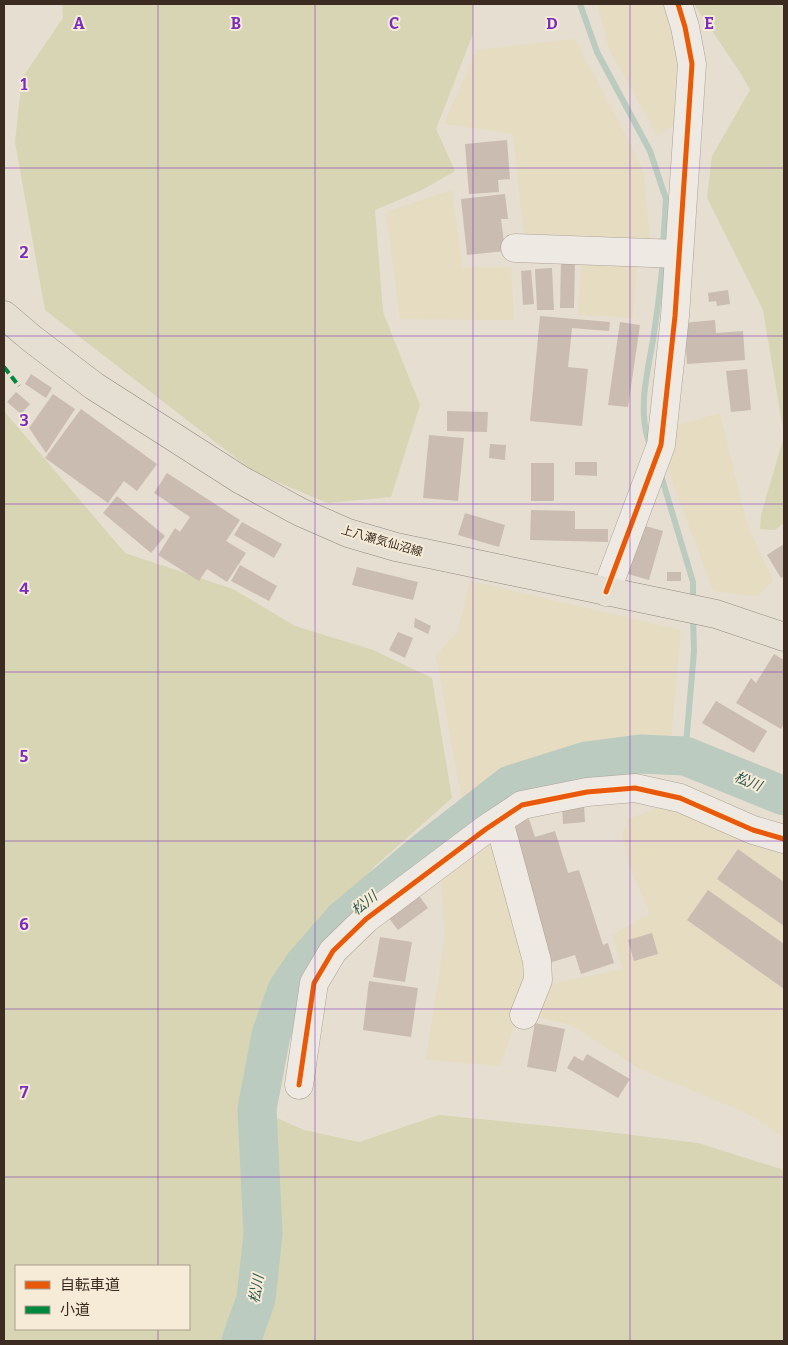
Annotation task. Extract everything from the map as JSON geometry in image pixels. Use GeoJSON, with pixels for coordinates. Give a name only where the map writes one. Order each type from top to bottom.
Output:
{"type":"FeatureCollection","features":[{"type":"Feature","properties":{"kind":"main road","name":"上八瀬気仙沼線"},"geometry":{"type":"LineString","coordinates":[[4,315],[94,386],[241,480],[300,512],[348,533],[396,547],[716,614],[784,637]]}},
{"type":"Feature","properties":{"kind":"street"},"geometry":{"type":"LineString","coordinates":[[606,592],[661,445],[675,316],[692,64],[685,27],[678,4]]}},
{"type":"Feature","properties":{"kind":"street"},"geometry":{"type":"LineString","coordinates":[[515,248],[678,254]]}},
{"type":"Feature","properties":{"kind":"street"},"geometry":{"type":"LineString","coordinates":[[299,1085],[314,983],[333,950],[366,919],[522,806],[587,792],[635,788],[680,798],[753,830],[784,839]]}},
{"type":"Feature","properties":{"kind":"street"},"geometry":{"type":"LineString","coordinates":[[499,821],[537,961],[538,980],[524,1015]]}},
{"type":"Feature","properties":{"kind":"shaded area"},"geometry":{"type":"Polygon","coordinates":[[[62,4],[473,4],[473,34],[436,129],[455,171],[422,190],[375,210],[383,312],[420,405],[391,497],[327,503],[254,472],[45,310],[15,142],[22,78],[63,18],[62,4]]]}},
{"type":"Feature","properties":{"kind":"shaded area"},"geometry":{"type":"Polygon","coordinates":[[[597,4],[664,4],[678,61],[676,123],[658,136],[610,51],[597,4]]]}},
{"type":"Feature","properties":{"kind":"shaded area"},"geometry":{"type":"Polygon","coordinates":[[[694,4],[784,4],[784,435],[763,310],[707,198],[712,156],[750,90],[694,4]]]}},
{"type":"Feature","properties":{"kind":"shaded area"},"geometry":{"type":"Polygon","coordinates":[[[575,39],[630,143],[644,174],[650,243],[530,242],[523,229],[513,134],[444,124],[476,50],[575,39]]]}},
{"type":"Feature","properties":{"kind":"shaded area"},"geometry":{"type":"Polygon","coordinates":[[[452,190],[462,267],[511,267],[514,320],[400,319],[386,212],[452,190]]]}},
{"type":"Feature","properties":{"kind":"shaded area"},"geometry":{"type":"Polygon","coordinates":[[[582,258],[637,261],[633,318],[578,315],[582,258]]]}},
{"type":"Feature","properties":{"kind":"shaded area"},"geometry":{"type":"Polygon","coordinates":[[[4,411],[125,553],[233,589],[295,626],[373,650],[432,678],[452,798],[374,867],[278,986],[255,1051],[249,1078],[268,1114],[304,1130],[359,1142],[439,1115],[599,1131],[698,1143],[784,1170],[784,1341],[4,1341],[4,411]]]}},
{"type":"Feature","properties":{"kind":"shaded area"},"geometry":{"type":"Polygon","coordinates":[[[720,413],[746,521],[773,581],[757,596],[713,591],[663,456],[671,427],[720,413]]]}},
{"type":"Feature","properties":{"kind":"shaded area"},"geometry":{"type":"Polygon","coordinates":[[[784,436],[784,523],[775,530],[760,529],[761,515],[784,436]]]}},
{"type":"Feature","properties":{"kind":"shaded area"},"geometry":{"type":"Polygon","coordinates":[[[470,581],[681,630],[671,739],[608,742],[549,753],[497,774],[462,802],[436,655],[457,633],[470,581]]]}},
{"type":"Feature","properties":{"kind":"shaded area"},"geometry":{"type":"Polygon","coordinates":[[[669,804],[784,845],[784,1137],[746,1113],[640,1069],[571,1025],[538,1017],[546,985],[623,969],[612,935],[650,913],[632,873],[622,835],[628,819],[669,804]]]}},
{"type":"Feature","properties":{"kind":"shaded area"},"geometry":{"type":"Polygon","coordinates":[[[496,829],[531,977],[500,1066],[426,1060],[445,936],[441,884],[445,870],[496,829]]]}},
{"type":"Feature","properties":{"kind":"building"},"geometry":{"type":"Polygon","coordinates":[[[507,140],[510,179],[498,180],[499,192],[469,194],[465,144],[507,140]]]}},
{"type":"Feature","properties":{"kind":"building"},"geometry":{"type":"Polygon","coordinates":[[[505,194],[508,219],[501,219],[505,251],[467,255],[461,199],[505,194]]]}},
{"type":"Feature","properties":{"kind":"building"},"geometry":{"type":"Polygon","coordinates":[[[561,261],[575,262],[574,308],[560,308],[561,261]]]}},
{"type":"Feature","properties":{"kind":"building"},"geometry":{"type":"Polygon","coordinates":[[[552,268],[554,310],[537,310],[535,269],[552,268]]]}},
{"type":"Feature","properties":{"kind":"building"},"geometry":{"type":"Polygon","coordinates":[[[531,270],[534,304],[523,305],[521,271],[531,270]]]}},
{"type":"Feature","properties":{"kind":"building"},"geometry":{"type":"Polygon","coordinates":[[[728,290],[730,304],[717,306],[716,301],[709,302],[708,293],[728,290]]]}},
{"type":"Feature","properties":{"kind":"building"},"geometry":{"type":"Polygon","coordinates":[[[540,316],[610,322],[609,331],[572,328],[568,367],[588,369],[582,426],[530,421],[540,316]]]}},
{"type":"Feature","properties":{"kind":"building"},"geometry":{"type":"Polygon","coordinates":[[[715,320],[716,333],[743,331],[745,360],[687,364],[684,323],[715,320]]]}},
{"type":"Feature","properties":{"kind":"building"},"geometry":{"type":"Polygon","coordinates":[[[620,322],[640,325],[628,407],[608,405],[620,322]]]}},
{"type":"Feature","properties":{"kind":"building"},"geometry":{"type":"Polygon","coordinates":[[[747,369],[751,410],[731,412],[726,371],[747,369]]]}},
{"type":"Feature","properties":{"kind":"building"},"geometry":{"type":"Polygon","coordinates":[[[31,374],[52,388],[46,398],[25,384],[31,374]]]}},
{"type":"Feature","properties":{"kind":"building"},"geometry":{"type":"Polygon","coordinates":[[[16,392],[30,404],[21,414],[7,402],[16,392]]]}},
{"type":"Feature","properties":{"kind":"building"},"geometry":{"type":"Polygon","coordinates":[[[53,394],[75,409],[46,453],[29,428],[53,394]]]}},
{"type":"Feature","properties":{"kind":"building"},"geometry":{"type":"Polygon","coordinates":[[[81,409],[157,464],[137,491],[124,481],[108,503],[45,458],[81,409]]]}},
{"type":"Feature","properties":{"kind":"building"},"geometry":{"type":"Polygon","coordinates":[[[447,411],[488,412],[487,432],[447,431],[447,411]]]}},
{"type":"Feature","properties":{"kind":"building"},"geometry":{"type":"Polygon","coordinates":[[[429,435],[464,438],[458,501],[423,498],[429,435]]]}},
{"type":"Feature","properties":{"kind":"building"},"geometry":{"type":"Polygon","coordinates":[[[490,444],[506,445],[505,460],[489,458],[490,444]]]}},
{"type":"Feature","properties":{"kind":"building"},"geometry":{"type":"Polygon","coordinates":[[[575,462],[597,462],[597,476],[575,475],[575,462]]]}},
{"type":"Feature","properties":{"kind":"building"},"geometry":{"type":"Polygon","coordinates":[[[531,463],[554,463],[554,501],[531,501],[531,463]]]}},
{"type":"Feature","properties":{"kind":"building"},"geometry":{"type":"Polygon","coordinates":[[[167,473],[240,520],[226,541],[246,553],[227,582],[207,569],[199,581],[158,555],[175,528],[180,532],[190,517],[154,493],[167,473]]]}},
{"type":"Feature","properties":{"kind":"building"},"geometry":{"type":"Polygon","coordinates":[[[117,496],[165,536],[151,553],[103,513],[117,496]]]}},
{"type":"Feature","properties":{"kind":"building"},"geometry":{"type":"Polygon","coordinates":[[[531,510],[575,511],[575,529],[608,529],[608,542],[530,540],[531,510]]]}},
{"type":"Feature","properties":{"kind":"building"},"geometry":{"type":"Polygon","coordinates":[[[465,513],[505,525],[499,547],[458,535],[465,513]]]}},
{"type":"Feature","properties":{"kind":"building"},"geometry":{"type":"Polygon","coordinates":[[[242,522],[282,544],[274,558],[234,535],[242,522]]]}},
{"type":"Feature","properties":{"kind":"building"},"geometry":{"type":"Polygon","coordinates":[[[642,525],[663,531],[649,580],[628,574],[642,525]]]}},
{"type":"Feature","properties":{"kind":"building"},"geometry":{"type":"Polygon","coordinates":[[[784,544],[784,576],[781,578],[767,555],[784,544]]]}},
{"type":"Feature","properties":{"kind":"building"},"geometry":{"type":"Polygon","coordinates":[[[240,565],[277,586],[269,601],[231,581],[240,565]]]}},
{"type":"Feature","properties":{"kind":"building"},"geometry":{"type":"Polygon","coordinates":[[[357,567],[418,582],[413,600],[352,585],[357,567]]]}},
{"type":"Feature","properties":{"kind":"building"},"geometry":{"type":"Polygon","coordinates":[[[667,572],[681,572],[681,581],[667,581],[667,572]]]}},
{"type":"Feature","properties":{"kind":"building"},"geometry":{"type":"Polygon","coordinates":[[[415,618],[431,626],[428,634],[414,627],[415,618]]]}},
{"type":"Feature","properties":{"kind":"building"},"geometry":{"type":"Polygon","coordinates":[[[398,632],[413,638],[405,658],[389,650],[398,632]]]}},
{"type":"Feature","properties":{"kind":"building"},"geometry":{"type":"Polygon","coordinates":[[[774,654],[784,660],[784,724],[781,729],[736,703],[751,678],[756,683],[774,654]]]}},
{"type":"Feature","properties":{"kind":"building"},"geometry":{"type":"Polygon","coordinates":[[[716,701],[767,731],[754,753],[702,723],[716,701]]]}},
{"type":"Feature","properties":{"kind":"building"},"geometry":{"type":"Polygon","coordinates":[[[584,805],[585,822],[563,824],[562,807],[584,805]]]}},
{"type":"Feature","properties":{"kind":"building"},"geometry":{"type":"Polygon","coordinates":[[[529,819],[535,837],[555,831],[568,873],[579,870],[603,945],[608,943],[614,963],[581,974],[575,955],[549,963],[513,824],[529,819]]]}},
{"type":"Feature","properties":{"kind":"building"},"geometry":{"type":"Polygon","coordinates":[[[738,849],[784,882],[784,926],[717,879],[738,849]]]}},
{"type":"Feature","properties":{"kind":"building"},"geometry":{"type":"Polygon","coordinates":[[[415,890],[428,908],[398,930],[385,913],[415,890]]]}},
{"type":"Feature","properties":{"kind":"building"},"geometry":{"type":"Polygon","coordinates":[[[708,890],[784,944],[784,989],[687,920],[708,890]]]}},
{"type":"Feature","properties":{"kind":"building"},"geometry":{"type":"Polygon","coordinates":[[[652,933],[658,954],[634,961],[628,940],[652,933]]]}},
{"type":"Feature","properties":{"kind":"building"},"geometry":{"type":"Polygon","coordinates":[[[380,937],[412,942],[405,982],[373,977],[380,937]]]}},
{"type":"Feature","properties":{"kind":"building"},"geometry":{"type":"Polygon","coordinates":[[[369,981],[418,988],[411,1037],[363,1030],[369,981]]]}},
{"type":"Feature","properties":{"kind":"building"},"geometry":{"type":"Polygon","coordinates":[[[535,1023],[565,1029],[556,1072],[527,1067],[535,1023]]]}},
{"type":"Feature","properties":{"kind":"building"},"geometry":{"type":"Polygon","coordinates":[[[587,1054],[630,1079],[618,1098],[567,1068],[574,1056],[583,1061],[587,1054]]]}},
{"type":"Feature","properties":{"kind":"waterway"},"geometry":{"type":"LineString","coordinates":[[580,4],[597,52],[650,151],[666,199],[663,246]]}},
{"type":"Feature","properties":{"kind":"waterway"},"geometry":{"type":"LineString","coordinates":[[650,446],[644,420],[644,393],[663,259]]}},
{"type":"Feature","properties":{"kind":"waterway"},"geometry":{"type":"LineString","coordinates":[[660,472],[693,582],[693,602]]}},
{"type":"Feature","properties":{"kind":"waterway"},"geometry":{"type":"LineString","coordinates":[[685,756],[694,651],[693,617]]}},
{"type":"Feature","properties":{"kind":"waterway","name":"松川"},"geometry":{"type":"LineString","coordinates":[[241,1341],[256,1299],[263,1234],[257,1109],[271,1035],[287,990],[303,966],[343,920],[428,849],[510,785],[586,761],[640,754],[685,756],[784,796]]}},
{"type":"Feature","properties":{"kind":"marked path"},"geometry":{"type":"LineString","coordinates":[[4,367],[19,386]]}},
{"type":"Feature","properties":{"kind":"cycle path"},"geometry":{"type":"LineString","coordinates":[[606,592],[661,445],[675,316],[692,64],[685,27],[678,4]]}},
{"type":"Feature","properties":{"kind":"cycle path"},"geometry":{"type":"LineString","coordinates":[[299,1085],[314,983],[333,951],[366,919],[486,829],[522,805],[587,792],[635,788],[680,798],[753,830],[784,839]]}}]}
